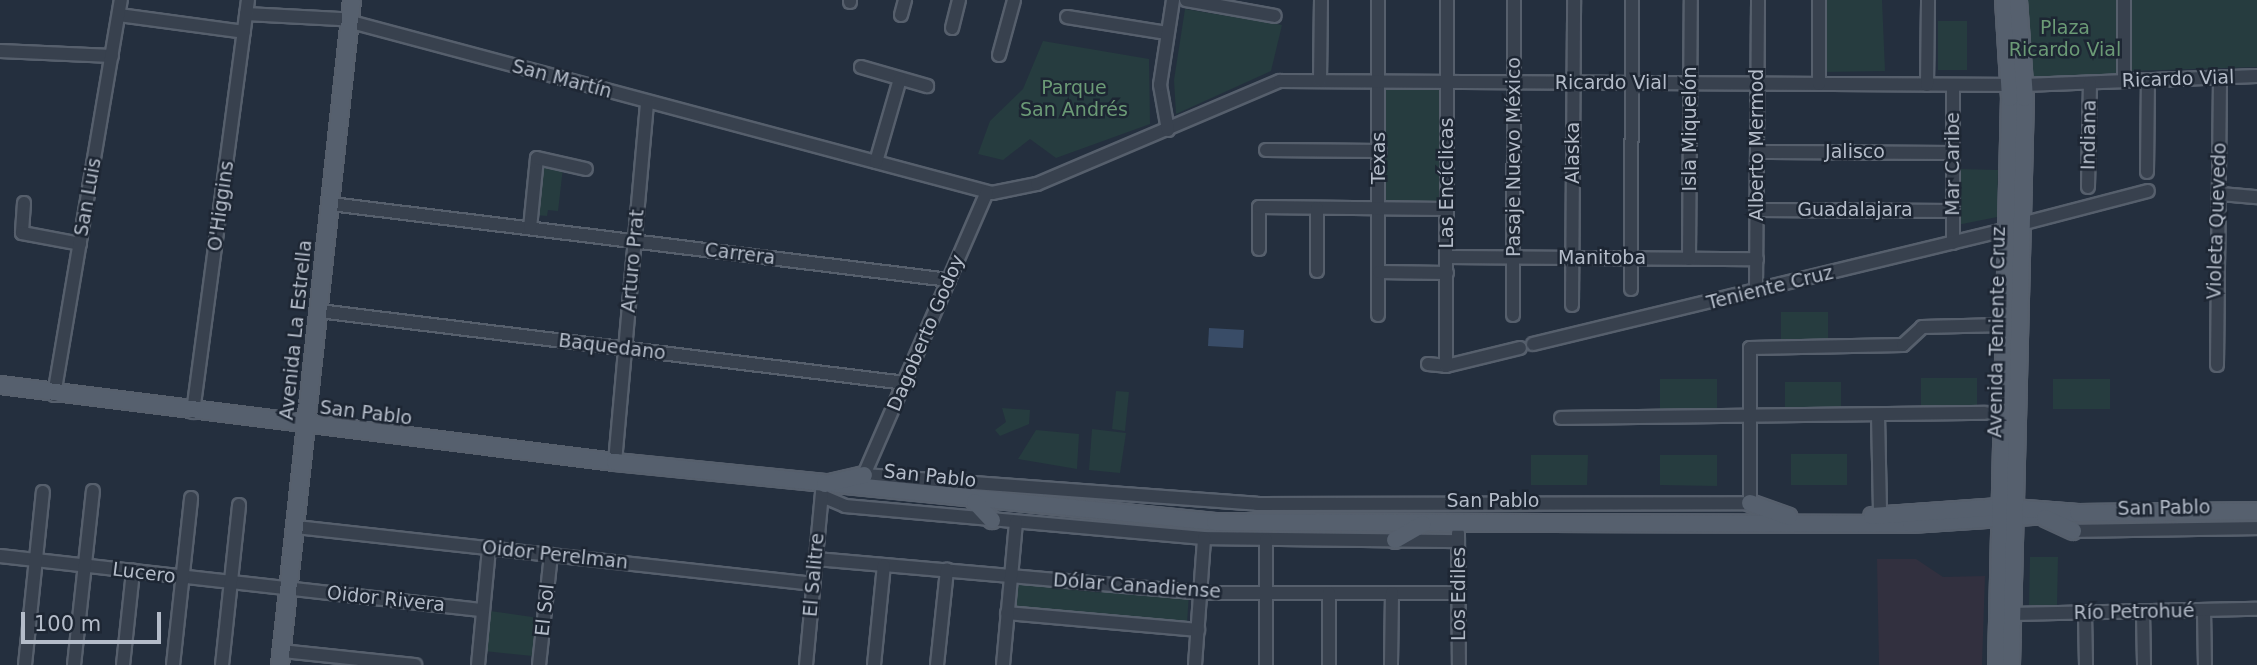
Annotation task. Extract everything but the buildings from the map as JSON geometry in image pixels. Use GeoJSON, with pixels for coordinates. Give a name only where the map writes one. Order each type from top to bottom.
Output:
{"type":"FeatureCollection","features":[{"type":"Feature","properties":{"kind":"main road","name":"Avenida La Estrella"},"geometry":{"type":"LineString","coordinates":[[281,658],[352,0]]}},
{"type":"Feature","properties":{"kind":"main road","name":"Avenida Teniente Cruz"},"geometry":{"type":"LineString","coordinates":[[2004,0],[2017,85]]}},
{"type":"Feature","properties":{"kind":"main road","name":"Avenida Teniente Cruz"},"geometry":{"type":"LineString","coordinates":[[1997,665],[2007,514],[2018,0]]}},
{"type":"Feature","properties":{"kind":"main road","name":"Avenida Teniente Cruz"},"geometry":{"type":"LineString","coordinates":[[2011,665],[2004,325],[2012,289]]}},
{"type":"Feature","properties":{"kind":"main road","name":"San Pablo"},"geometry":{"type":"LineString","coordinates":[[0,385],[54,395],[615,462],[822,491],[1142,517],[1458,522],[1798,520],[2007,514],[2045,518],[2077,513]]}},
{"type":"Feature","properties":{"kind":"main road"},"geometry":{"type":"LineString","coordinates":[[822,491],[864,475]]}},
{"type":"Feature","properties":{"kind":"main road"},"geometry":{"type":"LineString","coordinates":[[975,502],[992,520]]}},
{"type":"Feature","properties":{"kind":"main road"},"geometry":{"type":"LineString","coordinates":[[1750,503],[1798,520]]}},
{"type":"Feature","properties":{"kind":"main road","name":"San Pablo"},"geometry":{"type":"LineString","coordinates":[[1860,519],[1880,514],[2257,511]]}},
{"type":"Feature","properties":{"kind":"main road"},"geometry":{"type":"LineString","coordinates":[[1126,532],[1142,517]]}},
{"type":"Feature","properties":{"kind":"main road"},"geometry":{"type":"LineString","coordinates":[[2045,518],[2073,531]]}},
{"type":"Feature","properties":{"kind":"main road"},"geometry":{"type":"LineString","coordinates":[[1395,540],[1425,522]]}},
{"type":"Feature","properties":{"kind":"street","name":"San Luis"},"geometry":{"type":"LineString","coordinates":[[54,395],[121,0]]}},
{"type":"Feature","properties":{"kind":"street","name":"O'Higgins"},"geometry":{"type":"LineString","coordinates":[[193,412],[248,0]]}},
{"type":"Feature","properties":{"kind":"street"},"geometry":{"type":"LineString","coordinates":[[901,15],[905,0]]}},
{"type":"Feature","properties":{"kind":"street"},"geometry":{"type":"LineString","coordinates":[[952,28],[959,0]]}},
{"type":"Feature","properties":{"kind":"street"},"geometry":{"type":"LineString","coordinates":[[999,55],[1014,0]]}},
{"type":"Feature","properties":{"kind":"street"},"geometry":{"type":"LineString","coordinates":[[1168,130],[1160,85],[1172,0]]}},
{"type":"Feature","properties":{"kind":"street"},"geometry":{"type":"LineString","coordinates":[[1186,0],[1275,16]]}},
{"type":"Feature","properties":{"kind":"street"},"geometry":{"type":"LineString","coordinates":[[1320,81],[1321,0]]}},
{"type":"Feature","properties":{"kind":"street","name":"Texas"},"geometry":{"type":"LineString","coordinates":[[1378,0],[1378,315]]}},
{"type":"Feature","properties":{"kind":"street","name":"Las Encíclicas"},"geometry":{"type":"LineString","coordinates":[[1446,366],[1447,0]]}},
{"type":"Feature","properties":{"kind":"street","name":"Pasaje Nuevo México"},"geometry":{"type":"LineString","coordinates":[[1513,315],[1514,0]]}},
{"type":"Feature","properties":{"kind":"street","name":"Alaska"},"geometry":{"type":"LineString","coordinates":[[1572,305],[1574,0]]}},
{"type":"Feature","properties":{"kind":"street"},"geometry":{"type":"LineString","coordinates":[[1631,289],[1632,0]]}},
{"type":"Feature","properties":{"kind":"street","name":"Isla Miquelón"},"geometry":{"type":"LineString","coordinates":[[1689,259],[1691,0]]}},
{"type":"Feature","properties":{"kind":"street","name":"Alberto Mermod"},"geometry":{"type":"LineString","coordinates":[[1756,289],[1758,0]]}},
{"type":"Feature","properties":{"kind":"street"},"geometry":{"type":"LineString","coordinates":[[1819,0],[1819,84]]}},
{"type":"Feature","properties":{"kind":"street"},"geometry":{"type":"LineString","coordinates":[[1927,85],[1928,0]]}},
{"type":"Feature","properties":{"kind":"street"},"geometry":{"type":"LineString","coordinates":[[2124,0],[2124,82]]}},
{"type":"Feature","properties":{"kind":"street","name":"San Martín"},"geometry":{"type":"LineString","coordinates":[[246,14],[350,22],[987,192]]}},
{"type":"Feature","properties":{"kind":"street"},"geometry":{"type":"LineString","coordinates":[[118,15],[244,32]]}},
{"type":"Feature","properties":{"kind":"street"},"geometry":{"type":"LineString","coordinates":[[1067,17],[1167,33]]}},
{"type":"Feature","properties":{"kind":"street"},"geometry":{"type":"LineString","coordinates":[[0,51],[112,56]]}},
{"type":"Feature","properties":{"kind":"street"},"geometry":{"type":"LineString","coordinates":[[861,67],[927,86]]}},
{"type":"Feature","properties":{"kind":"street","name":"Ricardo Vial"},"geometry":{"type":"LineString","coordinates":[[987,192],[1033,186],[1168,130],[1271,83],[1320,81],[2017,85],[2257,76]]}},
{"type":"Feature","properties":{"kind":"street","name":"Violeta Quevedo"},"geometry":{"type":"LineString","coordinates":[[2217,365],[2221,194],[2220,78]]}},
{"type":"Feature","properties":{"kind":"street"},"geometry":{"type":"LineString","coordinates":[[876,162],[900,79]]}},
{"type":"Feature","properties":{"kind":"street"},"geometry":{"type":"LineString","coordinates":[[2147,172],[2148,80]]}},
{"type":"Feature","properties":{"kind":"street","name":"Indiana"},"geometry":{"type":"LineString","coordinates":[[2088,187],[2090,83]]}},
{"type":"Feature","properties":{"kind":"street","name":"Mar Caribe"},"geometry":{"type":"LineString","coordinates":[[1953,85],[1953,243]]}},
{"type":"Feature","properties":{"kind":"street","name":"Arturo Prat"},"geometry":{"type":"LineString","coordinates":[[615,462],[647,102]]}},
{"type":"Feature","properties":{"kind":"street"},"geometry":{"type":"LineString","coordinates":[[1266,150],[1380,151]]}},
{"type":"Feature","properties":{"kind":"street","name":"Jalisco"},"geometry":{"type":"LineString","coordinates":[[1757,152],[1953,153]]}},
{"type":"Feature","properties":{"kind":"street"},"geometry":{"type":"LineString","coordinates":[[530,228],[537,158],[586,169]]}},
{"type":"Feature","properties":{"kind":"street","name":"Teniente Cruz"},"geometry":{"type":"LineString","coordinates":[[1534,344],[1953,243],[2148,191]]}},
{"type":"Feature","properties":{"kind":"street","name":"Dagoberto Godoy"},"geometry":{"type":"LineString","coordinates":[[864,475],[987,192]]}},
{"type":"Feature","properties":{"kind":"street"},"geometry":{"type":"LineString","coordinates":[[2221,194],[2257,197]]}},
{"type":"Feature","properties":{"kind":"street"},"geometry":{"type":"LineString","coordinates":[[24,202],[22,233],[80,244]]}},
{"type":"Feature","properties":{"kind":"street","name":"Carrera"},"geometry":{"type":"LineString","coordinates":[[331,204],[949,280]]}},
{"type":"Feature","properties":{"kind":"street"},"geometry":{"type":"LineString","coordinates":[[1259,249],[1259,207],[1447,209]]}},
{"type":"Feature","properties":{"kind":"street"},"geometry":{"type":"LineString","coordinates":[[1317,208],[1317,271]]}},
{"type":"Feature","properties":{"kind":"street","name":"Guadalajara"},"geometry":{"type":"LineString","coordinates":[[1757,210],[1953,211]]}},
{"type":"Feature","properties":{"kind":"street","name":"Manitoba"},"geometry":{"type":"LineString","coordinates":[[1447,257],[1757,259]]}},
{"type":"Feature","properties":{"kind":"street"},"geometry":{"type":"LineString","coordinates":[[1379,272],[1447,273]]}},
{"type":"Feature","properties":{"kind":"street","name":"Baquedano"},"geometry":{"type":"LineString","coordinates":[[319,311],[905,383]]}},
{"type":"Feature","properties":{"kind":"street"},"geometry":{"type":"LineString","coordinates":[[1750,503],[1750,348],[1903,345],[1922,327],[2004,325]]}},
{"type":"Feature","properties":{"kind":"street"},"geometry":{"type":"LineString","coordinates":[[1428,364],[1446,366],[1520,348]]}},
{"type":"Feature","properties":{"kind":"street"},"geometry":{"type":"LineString","coordinates":[[1561,418],[1985,413]]}},
{"type":"Feature","properties":{"kind":"street"},"geometry":{"type":"LineString","coordinates":[[1878,415],[1880,514]]}},
{"type":"Feature","properties":{"kind":"street","name":"San Pablo"},"geometry":{"type":"LineString","coordinates":[[864,475],[1247,504],[1750,503]]}},
{"type":"Feature","properties":{"kind":"street"},"geometry":{"type":"LineString","coordinates":[[74,665],[93,491]]}},
{"type":"Feature","properties":{"kind":"street","name":"San Pablo"},"geometry":{"type":"LineString","coordinates":[[822,491],[840,505],[1126,532],[1266,540],[1458,541]]}},
{"type":"Feature","properties":{"kind":"street","name":"El Salitre"},"geometry":{"type":"LineString","coordinates":[[806,665],[822,491]]}},
{"type":"Feature","properties":{"kind":"street"},"geometry":{"type":"LineString","coordinates":[[25,665],[43,492]]}},
{"type":"Feature","properties":{"kind":"street"},"geometry":{"type":"LineString","coordinates":[[173,665],[191,498]]}},
{"type":"Feature","properties":{"kind":"street"},"geometry":{"type":"LineString","coordinates":[[222,665],[239,505]]}},
{"type":"Feature","properties":{"kind":"street","name":"Los Ediles"},"geometry":{"type":"LineString","coordinates":[[1458,522],[1459,665]]}},
{"type":"Feature","properties":{"kind":"street"},"geometry":{"type":"LineString","coordinates":[[1003,665],[1016,523]]}},
{"type":"Feature","properties":{"kind":"street","name":"Oidor Perelman"},"geometry":{"type":"LineString","coordinates":[[296,527],[814,584]]}},
{"type":"Feature","properties":{"kind":"street","name":"San Pablo"},"geometry":{"type":"LineString","coordinates":[[2073,531],[2257,528]]}},
{"type":"Feature","properties":{"kind":"street"},"geometry":{"type":"LineString","coordinates":[[1195,665],[1204,538]]}},
{"type":"Feature","properties":{"kind":"street"},"geometry":{"type":"LineString","coordinates":[[1266,540],[1266,665]]}},
{"type":"Feature","properties":{"kind":"street"},"geometry":{"type":"LineString","coordinates":[[478,665],[489,548]]}},
{"type":"Feature","properties":{"kind":"street","name":"El Sol"},"geometry":{"type":"LineString","coordinates":[[539,665],[551,555]]}},
{"type":"Feature","properties":{"kind":"street","name":"Lucero"},"geometry":{"type":"LineString","coordinates":[[0,556],[288,589]]}},
{"type":"Feature","properties":{"kind":"street","name":"Dólar Canadiense"},"geometry":{"type":"LineString","coordinates":[[816,559],[1202,593],[1459,593]]}},
{"type":"Feature","properties":{"kind":"street"},"geometry":{"type":"LineString","coordinates":[[874,665],[884,565]]}},
{"type":"Feature","properties":{"kind":"street"},"geometry":{"type":"LineString","coordinates":[[937,665],[947,570]]}},
{"type":"Feature","properties":{"kind":"street"},"geometry":{"type":"LineString","coordinates":[[123,665],[133,571]]}},
{"type":"Feature","properties":{"kind":"street","name":"Oidor Rivera"},"geometry":{"type":"LineString","coordinates":[[288,589],[483,610]]}},
{"type":"Feature","properties":{"kind":"street"},"geometry":{"type":"LineString","coordinates":[[1329,593],[1329,665]]}},
{"type":"Feature","properties":{"kind":"street"},"geometry":{"type":"LineString","coordinates":[[1391,665],[1392,593]]}},
{"type":"Feature","properties":{"kind":"street","name":"Río Petrohué"},"geometry":{"type":"LineString","coordinates":[[2011,614],[2257,609]]}},
{"type":"Feature","properties":{"kind":"street"},"geometry":{"type":"LineString","coordinates":[[2204,610],[2206,665]]}},
{"type":"Feature","properties":{"kind":"street"},"geometry":{"type":"LineString","coordinates":[[2143,612],[2144,665]]}},
{"type":"Feature","properties":{"kind":"street"},"geometry":{"type":"LineString","coordinates":[[1007,613],[1198,630]]}},
{"type":"Feature","properties":{"kind":"street"},"geometry":{"type":"LineString","coordinates":[[2085,613],[2086,665]]}},
{"type":"Feature","properties":{"kind":"street"},"geometry":{"type":"LineString","coordinates":[[281,658],[415,665]]}},
{"type":"Feature","properties":{"kind":"shaded area"},"geometry":{"type":"Polygon","coordinates":[[[1877,559],[1916,559],[1943,577],[1985,576],[1982,665],[1879,665],[1877,559]]]}},
{"type":"Feature","properties":{"kind":"green space"},"geometry":{"type":"Polygon","coordinates":[[[1822,0],[1882,0],[1885,71],[1821,72],[1822,0]]]}},
{"type":"Feature","properties":{"kind":"green space","name":"Plaza Ricardo Vial"},"geometry":{"type":"Polygon","coordinates":[[[2023,0],[2117,0],[2119,73],[2030,79],[2023,0]]]}},
{"type":"Feature","properties":{"kind":"green space"},"geometry":{"type":"Polygon","coordinates":[[[2130,0],[2257,0],[2257,67],[2131,71],[2130,0]]]}},
{"type":"Feature","properties":{"kind":"green space"},"geometry":{"type":"Polygon","coordinates":[[[1185,9],[1282,25],[1271,71],[1176,114],[1174,80],[1185,9]]]}},
{"type":"Feature","properties":{"kind":"green space"},"geometry":{"type":"Polygon","coordinates":[[[1938,21],[1967,21],[1967,70],[1938,70],[1938,21]]]}},
{"type":"Feature","properties":{"kind":"green space","name":"Parque San Andrés"},"geometry":{"type":"Polygon","coordinates":[[[1043,41],[1149,59],[1150,124],[1056,158],[1030,139],[1003,160],[978,154],[990,121],[1023,89],[1043,41]]]}},
{"type":"Feature","properties":{"kind":"green space"},"geometry":{"type":"Polygon","coordinates":[[[1382,88],[1440,89],[1441,206],[1383,205],[1382,88]]]}},
{"type":"Feature","properties":{"kind":"green space"},"geometry":{"type":"Polygon","coordinates":[[[541,165],[563,168],[558,211],[548,210],[547,216],[535,215],[541,165]]]}},
{"type":"Feature","properties":{"kind":"green space"},"geometry":{"type":"Polygon","coordinates":[[[1957,169],[1998,170],[1997,217],[1957,225],[1957,169]]]}},
{"type":"Feature","properties":{"kind":"green space"},"geometry":{"type":"Polygon","coordinates":[[[1781,312],[1828,312],[1828,340],[1781,339],[1781,312]]]}},
{"type":"Feature","properties":{"kind":"green space"},"geometry":{"type":"Polygon","coordinates":[[[1921,378],[1977,378],[1977,408],[1921,408],[1921,378]]]}},
{"type":"Feature","properties":{"kind":"green space"},"geometry":{"type":"Polygon","coordinates":[[[1660,379],[1717,379],[1717,410],[1660,409],[1660,379]]]}},
{"type":"Feature","properties":{"kind":"green space"},"geometry":{"type":"Polygon","coordinates":[[[2053,379],[2110,379],[2110,409],[2053,409],[2053,379]]]}},
{"type":"Feature","properties":{"kind":"green space"},"geometry":{"type":"Polygon","coordinates":[[[1785,382],[1841,382],[1841,412],[1785,412],[1785,382]]]}},
{"type":"Feature","properties":{"kind":"green space"},"geometry":{"type":"Polygon","coordinates":[[[1116,391],[1129,392],[1125,431],[1112,429],[1116,391]]]}},
{"type":"Feature","properties":{"kind":"green space"},"geometry":{"type":"Polygon","coordinates":[[[1002,408],[1030,410],[1029,424],[1000,436],[995,430],[1006,422],[1002,408]]]}},
{"type":"Feature","properties":{"kind":"green space"},"geometry":{"type":"Polygon","coordinates":[[[1092,429],[1126,433],[1120,473],[1089,470],[1092,429]]]}},
{"type":"Feature","properties":{"kind":"green space"},"geometry":{"type":"Polygon","coordinates":[[[1036,430],[1079,434],[1077,469],[1018,459],[1036,430]]]}},
{"type":"Feature","properties":{"kind":"green space"},"geometry":{"type":"Polygon","coordinates":[[[1791,454],[1847,454],[1847,485],[1791,485],[1791,454]]]}},
{"type":"Feature","properties":{"kind":"green space"},"geometry":{"type":"Polygon","coordinates":[[[1531,455],[1588,455],[1587,485],[1531,485],[1531,455]]]}},
{"type":"Feature","properties":{"kind":"green space"},"geometry":{"type":"Polygon","coordinates":[[[1660,455],[1717,455],[1717,486],[1660,485],[1660,455]]]}},
{"type":"Feature","properties":{"kind":"green space"},"geometry":{"type":"Polygon","coordinates":[[[2030,557],[2058,557],[2057,605],[2029,605],[2030,557]]]}},
{"type":"Feature","properties":{"kind":"green space"},"geometry":{"type":"Polygon","coordinates":[[[1018,581],[1189,594],[1187,623],[1016,610],[1018,581]]]}},
{"type":"Feature","properties":{"kind":"green space"},"geometry":{"type":"Polygon","coordinates":[[[490,611],[539,618],[533,656],[484,651],[490,611]]]}},
{"type":"Feature","properties":{"kind":"water"},"geometry":{"type":"Polygon","coordinates":[[[1209,328],[1244,330],[1243,348],[1208,346],[1209,328]]]}}]}
